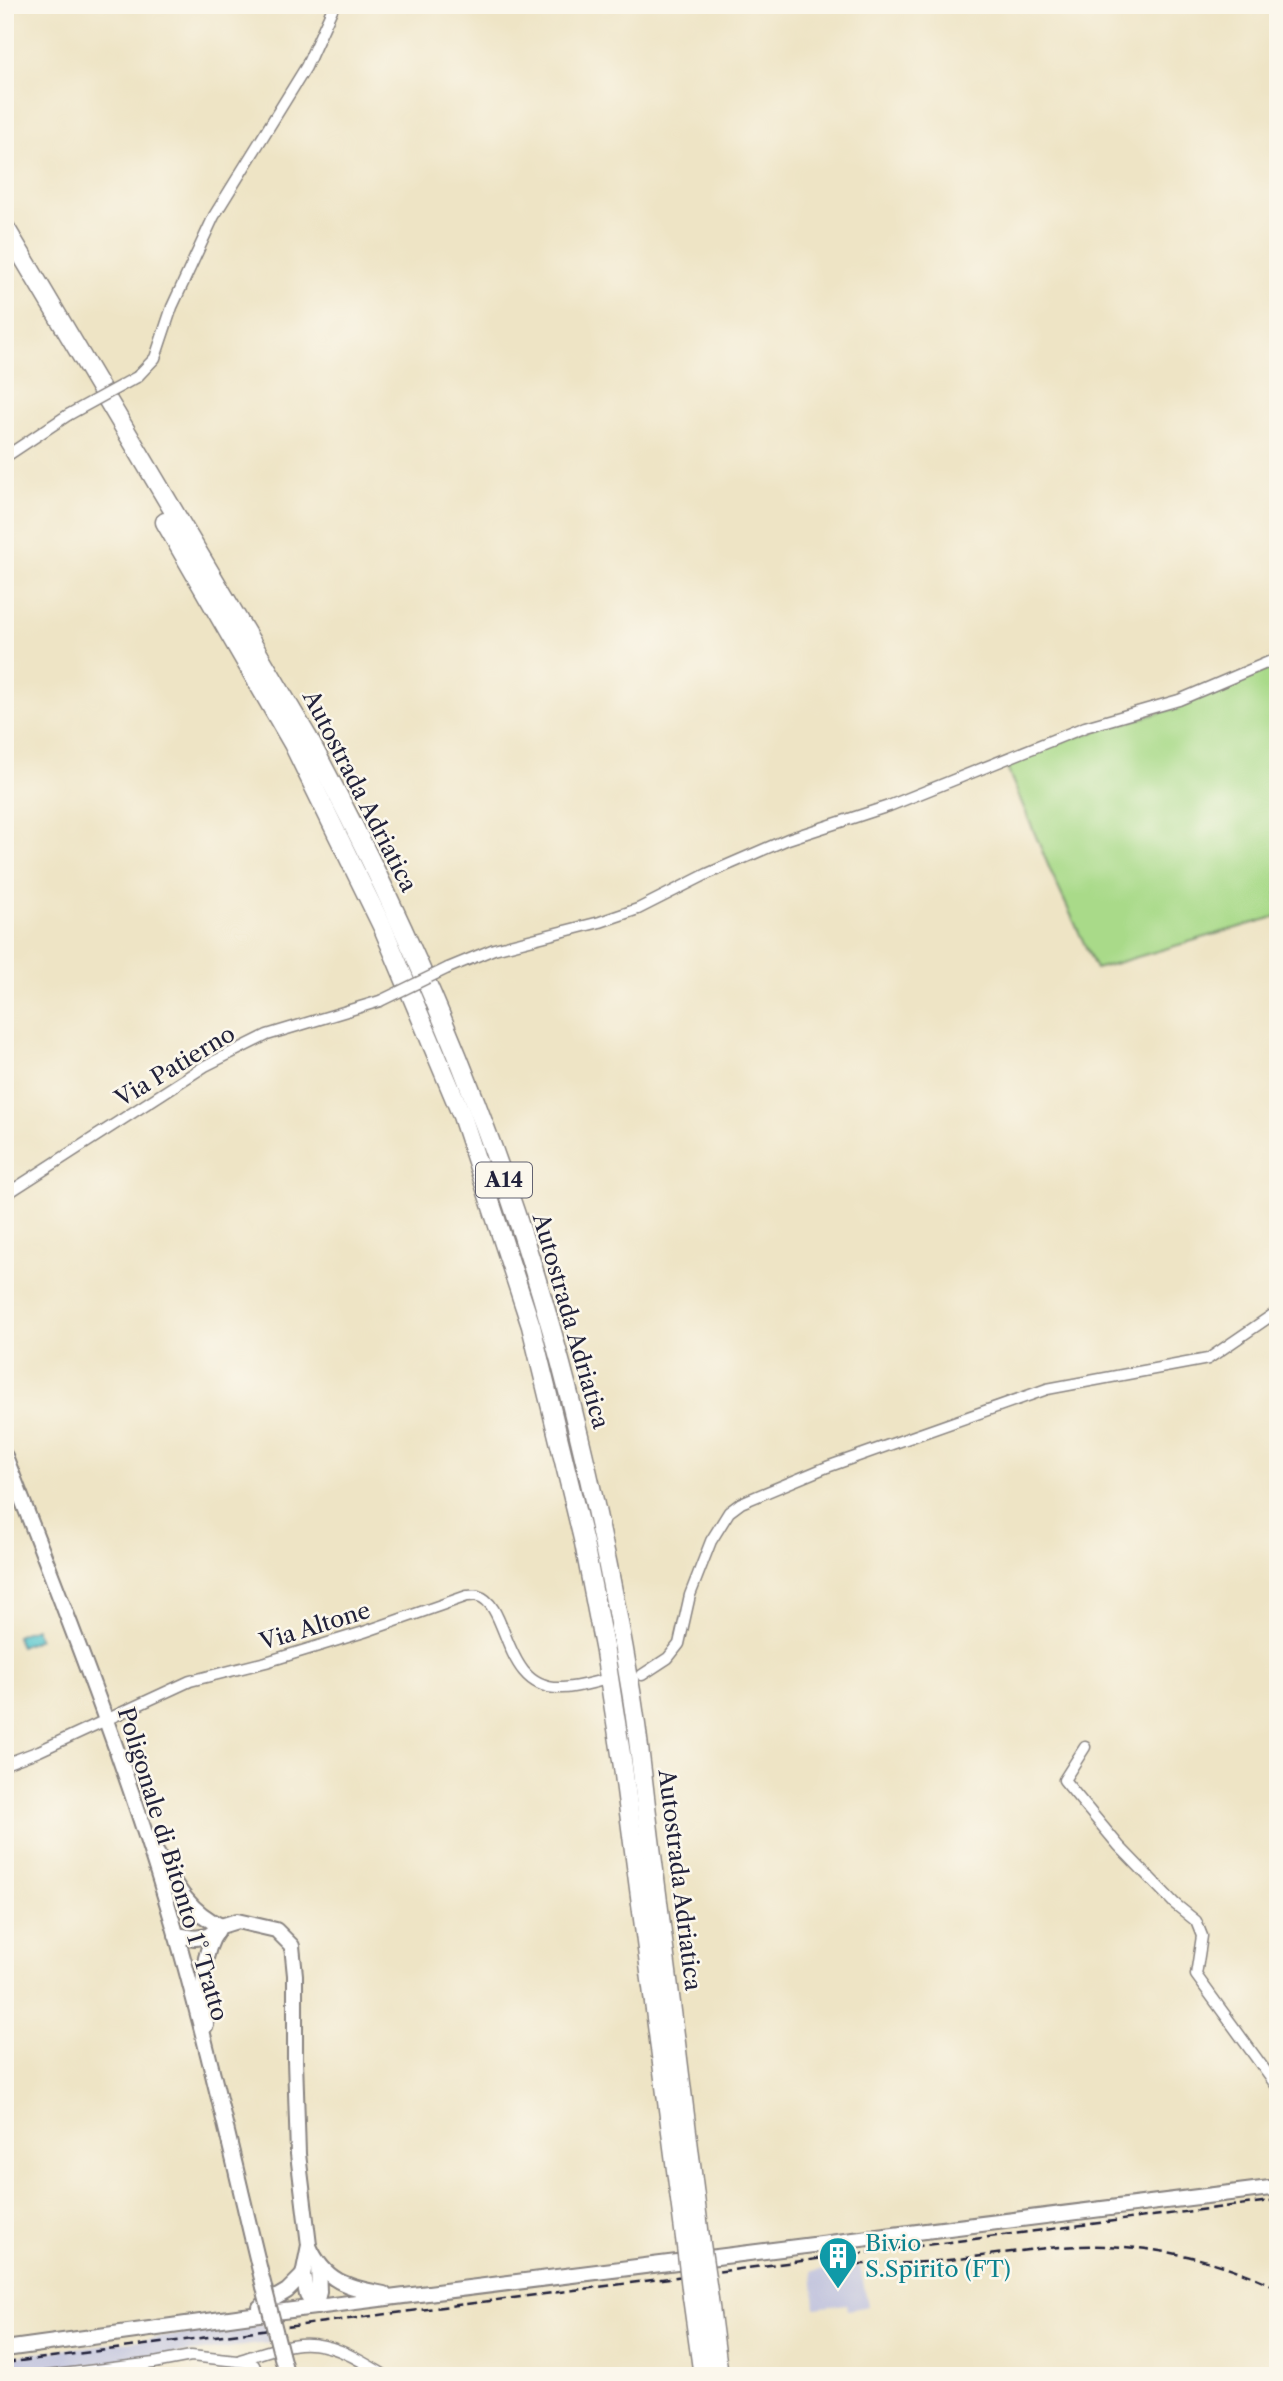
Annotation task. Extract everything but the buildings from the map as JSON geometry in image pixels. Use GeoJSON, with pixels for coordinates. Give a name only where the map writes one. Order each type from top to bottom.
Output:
{"type":"FeatureCollection","features":[{"type":"Feature","properties":{"kind":"highway","name":"Autostrada Adriatica"},"geometry":{"type":"LineString","coordinates":[[5,227],[300,724],[348,812],[438,1009],[504,1181],[548,1317],[570,1398],[614,1599],[631,1693],[700,2294],[703,2376]]}},
{"type":"Feature","properties":{"kind":"highway","name":"Autostrada Adriatica"},"geometry":{"type":"LineString","coordinates":[[5,251],[293,744],[383,928],[462,1116],[531,1325],[584,1543],[605,1651],[693,2237]]}},
{"type":"Feature","properties":{"kind":"highway","name":"Autostrada Adriatica"},"geometry":{"type":"LineString","coordinates":[[700,2294],[719,2376]]}},
{"type":"Feature","properties":{"kind":"main road","name":"Poligonale di Bitonto 1° Tratto"},"geometry":{"type":"LineString","coordinates":[[5,1456],[60,1595],[105,1720],[176,1935],[287,2376]]}},
{"type":"Feature","properties":{"kind":"main road"},"geometry":{"type":"LineString","coordinates":[[141,1826],[180,1892],[204,1919],[221,1926]]}},
{"type":"Feature","properties":{"kind":"main road"},"geometry":{"type":"LineString","coordinates":[[176,1935],[194,1926],[221,1926],[237,1921],[276,1930],[292,1946],[295,1975],[298,2154],[309,2245],[303,2275],[307,2295],[315,2307]]}},
{"type":"Feature","properties":{"kind":"main road"},"geometry":{"type":"LineString","coordinates":[[209,2060],[203,1975],[209,1942],[221,1926]]}},
{"type":"Feature","properties":{"kind":"main road"},"geometry":{"type":"LineString","coordinates":[[5,2349],[315,2307],[1278,2188]]}},
{"type":"Feature","properties":{"kind":"main road"},"geometry":{"type":"LineString","coordinates":[[309,2245],[326,2274],[356,2289],[399,2297]]}},
{"type":"Feature","properties":{"kind":"main road"},"geometry":{"type":"LineString","coordinates":[[315,2307],[319,2292],[318,2263]]}},
{"type":"Feature","properties":{"kind":"main road"},"geometry":{"type":"LineString","coordinates":[[244,2316],[288,2291],[303,2275]]}},
{"type":"Feature","properties":{"kind":"street"},"geometry":{"type":"LineString","coordinates":[[5,457],[68,415],[137,377],[155,358],[172,307],[214,216],[306,66],[334,5]]}},
{"type":"Feature","properties":{"kind":"street","name":"Via Patierno"},"geometry":{"type":"LineString","coordinates":[[5,1195],[205,1066],[267,1035],[380,1001],[494,949],[600,922],[638,909],[707,874],[788,839],[888,806],[1085,727],[1179,700],[1278,659]]}},
{"type":"Feature","properties":{"kind":"street"},"geometry":{"type":"LineString","coordinates":[[642,1675],[668,1658],[679,1644],[690,1595],[712,1541],[729,1513],[741,1503],[827,1467],[1047,1389],[1208,1359],[1278,1311]]}},
{"type":"Feature","properties":{"kind":"street","name":"Via Altone"},"geometry":{"type":"LineString","coordinates":[[5,1764],[190,1681],[352,1636],[467,1596],[480,1596],[490,1604],[524,1674],[547,1686],[561,1688],[600,1681]]}},
{"type":"Feature","properties":{"kind":"street"},"geometry":{"type":"LineString","coordinates":[[1085,1747],[1064,1780],[1119,1846],[1175,1904],[1196,1921],[1202,1937],[1196,1975],[1278,2088]]}},
{"type":"Feature","properties":{"kind":"street"},"geometry":{"type":"LineString","coordinates":[[240,2360],[297,2344],[324,2345],[346,2353],[386,2376]]}},
{"type":"Feature","properties":{"kind":"street"},"geometry":{"type":"LineString","coordinates":[[46,2376],[191,2356],[240,2360],[254,2365],[259,2376]]}},
{"type":"Feature","properties":{"kind":"shaded area"},"geometry":{"type":"Polygon","coordinates":[[[860,2266],[868,2306],[848,2310],[847,2304],[815,2308],[812,2271],[860,2266]]]}},
{"type":"Feature","properties":{"kind":"shaded area"},"geometry":{"type":"Polygon","coordinates":[[[265,2324],[269,2343],[5,2375],[5,2357],[265,2324]]]}},
{"type":"Feature","properties":{"kind":"green space"},"geometry":{"type":"Polygon","coordinates":[[[1278,665],[1278,916],[1096,969],[1007,768],[1012,759],[1172,709],[1278,665]]]}},
{"type":"Feature","properties":{"kind":"water"},"geometry":{"type":"Polygon","coordinates":[[[35,1628],[39,1639],[20,1647],[16,1636],[35,1628]]]}},
{"type":"Feature","properties":{"kind":"railway"},"geometry":{"type":"LineString","coordinates":[[5,2363],[1278,2200]]}},
{"type":"Feature","properties":{"kind":"railway"},"geometry":{"type":"LineString","coordinates":[[841,2264],[926,2262],[1045,2248],[1132,2247],[1207,2261],[1278,2288]]}},
{"type":"Feature","properties":{"kind":"place","name":"Bivio S.Spirito (FT)"},"geometry":{"type":"Point","coordinates":[838,2290]}}]}
